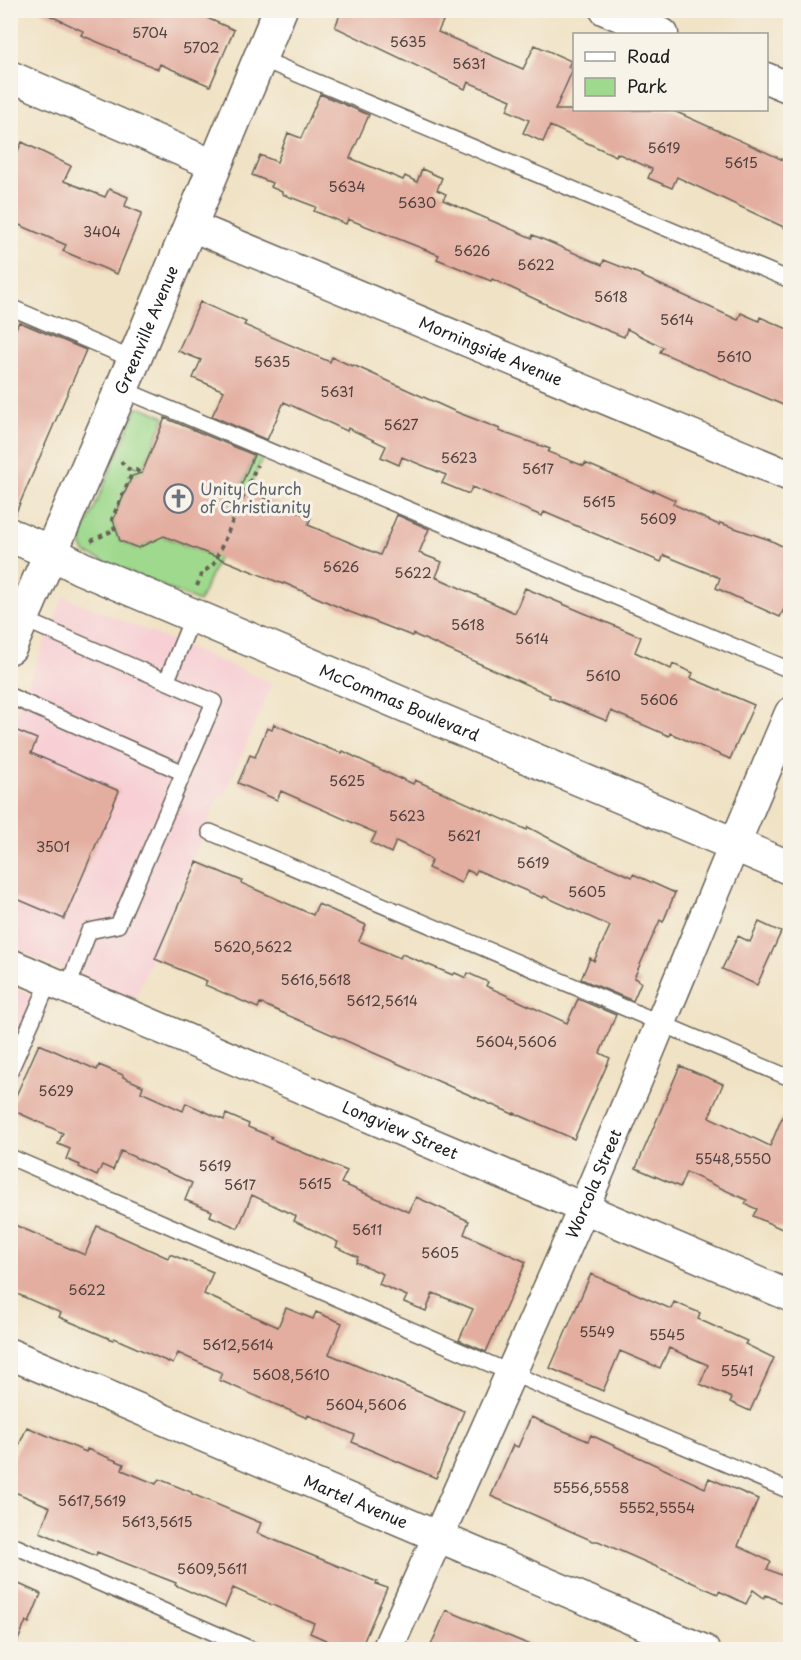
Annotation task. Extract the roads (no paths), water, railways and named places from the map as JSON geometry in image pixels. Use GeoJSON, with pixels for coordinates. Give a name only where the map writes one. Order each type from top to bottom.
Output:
{"type":"FeatureCollection","features":[{"type":"Feature","properties":{"kind":"street","name":"Greenville Avenue"},"geometry":{"type":"LineString","coordinates":[[17,633],[280,10]]}},
{"type":"Feature","properties":{"kind":"street"},"geometry":{"type":"LineString","coordinates":[[605,10],[661,33]]}},
{"type":"Feature","properties":{"kind":"street"},"geometry":{"type":"LineString","coordinates":[[10,76],[214,165]]}},
{"type":"Feature","properties":{"kind":"street"},"geometry":{"type":"LineString","coordinates":[[768,79],[790,88]]}},
{"type":"Feature","properties":{"kind":"street","name":"Morningside Avenue"},"geometry":{"type":"LineString","coordinates":[[189,225],[790,476]]}},
{"type":"Feature","properties":{"kind":"street","name":"McCommas Boulevard"},"geometry":{"type":"LineString","coordinates":[[10,535],[81,568],[194,604],[790,868]]}},
{"type":"Feature","properties":{"kind":"street","name":"Worcola Street"},"geometry":{"type":"LineString","coordinates":[[387,1650],[440,1536],[583,1209],[790,713]]}},
{"type":"Feature","properties":{"kind":"street","name":"Longview Street"},"geometry":{"type":"LineString","coordinates":[[10,964],[790,1296]]}},
{"type":"Feature","properties":{"kind":"street","name":"Martel Avenue"},"geometry":{"type":"LineString","coordinates":[[10,1354],[704,1650]]}},
{"type":"Feature","properties":{"kind":"lane"},"geometry":{"type":"LineString","coordinates":[[259,58],[790,280]]}},
{"type":"Feature","properties":{"kind":"lane"},"geometry":{"type":"LineString","coordinates":[[10,307],[128,374],[790,670]]}},
{"type":"Feature","properties":{"kind":"lane"},"geometry":{"type":"LineString","coordinates":[[167,680],[194,604]]}},
{"type":"Feature","properties":{"kind":"lane"},"geometry":{"type":"LineString","coordinates":[[10,1071],[89,931],[118,925],[214,702],[167,680],[17,633]]}},
{"type":"Feature","properties":{"kind":"lane"},"geometry":{"type":"LineString","coordinates":[[10,696],[184,773]]}},
{"type":"Feature","properties":{"kind":"lane"},"geometry":{"type":"LineString","coordinates":[[210,832],[790,1078]]}},
{"type":"Feature","properties":{"kind":"lane"},"geometry":{"type":"LineString","coordinates":[[10,1157],[790,1491]]}},
{"type":"Feature","properties":{"kind":"lane"},"geometry":{"type":"LineString","coordinates":[[10,1544],[253,1650]]}},
{"type":"Feature","properties":{"kind":"place","name":"Unity Church of Christianity"},"geometry":{"type":"Point","coordinates":[179,498]}}]}
